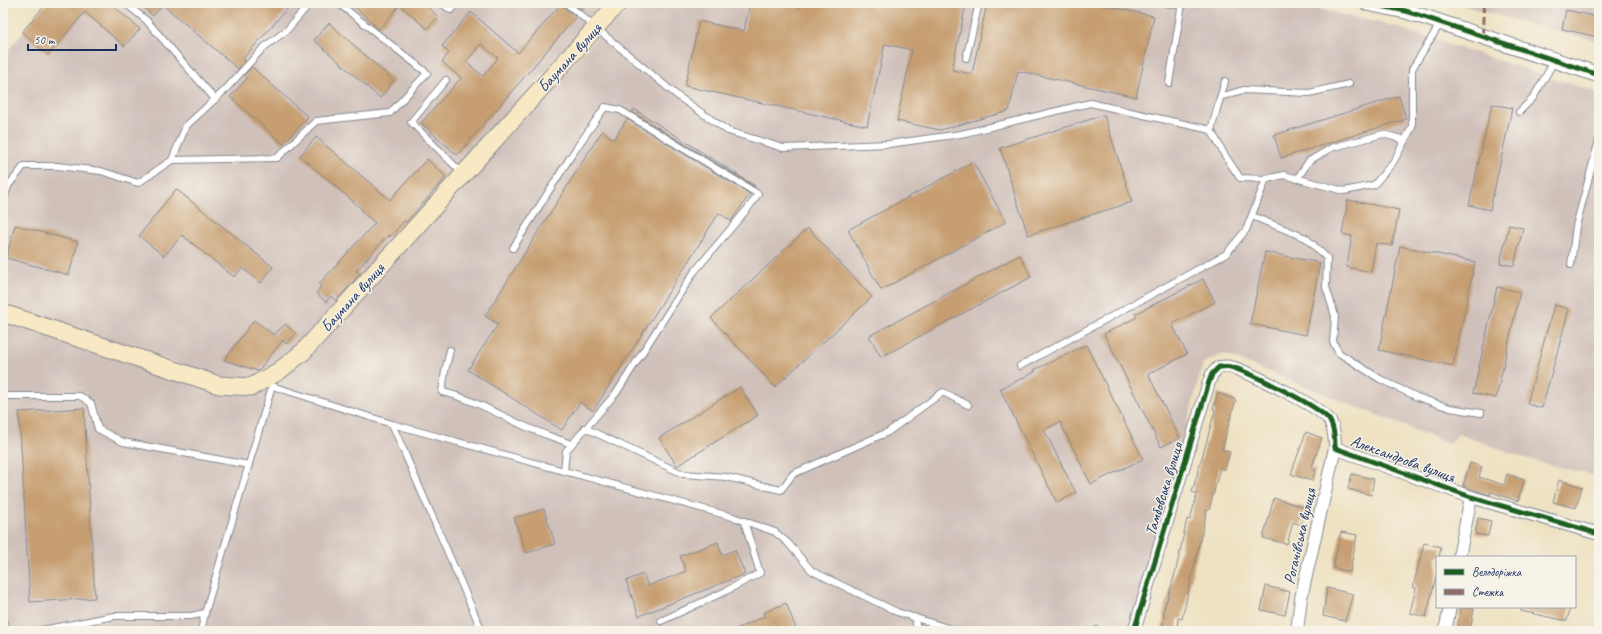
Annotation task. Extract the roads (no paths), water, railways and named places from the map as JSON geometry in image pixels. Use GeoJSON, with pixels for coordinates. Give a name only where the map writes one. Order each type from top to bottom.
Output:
{"type":"FeatureCollection","features":[{"type":"Feature","properties":{"kind":"main road","name":"Баумана вулиця"},"geometry":{"type":"LineString","coordinates":[[3,313],[219,385],[251,387],[269,382],[279,371],[303,352],[618,3]]}},
{"type":"Feature","properties":{"kind":"street"},"geometry":{"type":"LineString","coordinates":[[1367,3],[1406,11],[1599,75]]}},
{"type":"Feature","properties":{"kind":"street","name":"Тамбовська вулиця"},"geometry":{"type":"LineString","coordinates":[[1134,631],[1209,382],[1212,374],[1218,367],[1229,367]]}},
{"type":"Feature","properties":{"kind":"street","name":"Александрова вулиця"},"geometry":{"type":"LineString","coordinates":[[1229,367],[1241,371],[1305,402],[1324,414],[1330,421],[1335,439],[1335,448],[1471,497],[1599,534]]}},
{"type":"Feature","properties":{"kind":"street","name":"Рогачівська вулиця"},"geometry":{"type":"LineString","coordinates":[[1297,631],[1301,598],[1335,448]]}},
{"type":"Feature","properties":{"kind":"street"},"geometry":{"type":"LineString","coordinates":[[1459,556],[1471,497]]}},
{"type":"Feature","properties":{"kind":"street"},"geometry":{"type":"LineString","coordinates":[[1445,631],[1450,608]]}},
{"type":"Feature","properties":{"kind":"lane"},"geometry":{"type":"LineString","coordinates":[[125,3],[146,20],[215,99]]}},
{"type":"Feature","properties":{"kind":"lane"},"geometry":{"type":"LineString","coordinates":[[172,160],[186,126],[215,99],[264,48],[287,30],[310,3]]}},
{"type":"Feature","properties":{"kind":"lane"},"geometry":{"type":"LineString","coordinates":[[3,202],[8,186],[24,166],[57,166],[101,171],[138,183],[172,160],[277,158],[316,121],[390,113],[427,73],[338,3]]}},
{"type":"Feature","properties":{"kind":"lane"},"geometry":{"type":"LineString","coordinates":[[441,3],[451,10],[458,3]]}},
{"type":"Feature","properties":{"kind":"lane"},"geometry":{"type":"LineString","coordinates":[[566,3],[679,97],[728,130],[783,148],[889,144],[961,134],[1090,103],[1211,130]]}},
{"type":"Feature","properties":{"kind":"lane"},"geometry":{"type":"LineString","coordinates":[[966,58],[979,3]]}},
{"type":"Feature","properties":{"kind":"lane"},"geometry":{"type":"LineString","coordinates":[[1166,3],[1182,5],[1169,83]]}},
{"type":"Feature","properties":{"kind":"lane"},"geometry":{"type":"LineString","coordinates":[[1225,80],[1211,130],[1224,154],[1240,178],[1266,179],[1284,175],[1344,191],[1374,184],[1394,161],[1412,127],[1412,69],[1441,22]]}},
{"type":"Feature","properties":{"kind":"lane"},"geometry":{"type":"LineString","coordinates":[[1519,112],[1533,98],[1555,60]]}},
{"type":"Feature","properties":{"kind":"lane"},"geometry":{"type":"LineString","coordinates":[[446,80],[411,122],[463,174]]}},
{"type":"Feature","properties":{"kind":"lane"},"geometry":{"type":"LineString","coordinates":[[1220,97],[1243,90],[1309,94],[1349,84]]}},
{"type":"Feature","properties":{"kind":"lane"},"geometry":{"type":"LineString","coordinates":[[513,248],[571,156],[605,107],[620,110],[758,194],[749,207],[694,272],[617,392],[566,451],[564,471]]}},
{"type":"Feature","properties":{"kind":"lane"},"geometry":{"type":"LineString","coordinates":[[1297,179],[1309,161],[1331,148],[1383,134],[1405,140]]}},
{"type":"Feature","properties":{"kind":"lane"},"geometry":{"type":"LineString","coordinates":[[1571,265],[1576,226],[1599,140]]}},
{"type":"Feature","properties":{"kind":"lane"},"geometry":{"type":"LineString","coordinates":[[1020,366],[1226,254],[1246,230],[1266,179]]}},
{"type":"Feature","properties":{"kind":"lane"},"geometry":{"type":"LineString","coordinates":[[1252,216],[1306,238],[1327,258],[1326,287],[1335,316],[1333,342],[1339,353],[1380,379],[1417,397],[1450,408],[1481,413]]}},
{"type":"Feature","properties":{"kind":"lane"},"geometry":{"type":"LineString","coordinates":[[450,350],[442,392],[487,408],[521,425],[571,444]]}},
{"type":"Feature","properties":{"kind":"lane"},"geometry":{"type":"LineString","coordinates":[[201,631],[205,612],[249,465],[269,382],[392,424],[744,521],[775,532],[788,543],[812,572],[897,612],[957,631]]}},
{"type":"Feature","properties":{"kind":"lane"},"geometry":{"type":"LineString","coordinates":[[585,428],[683,474],[726,477],[781,490],[793,474],[888,432],[943,392],[968,405]]}},
{"type":"Feature","properties":{"kind":"lane"},"geometry":{"type":"LineString","coordinates":[[3,396],[80,396],[91,403],[98,430],[123,442],[249,465]]}},
{"type":"Feature","properties":{"kind":"lane"},"geometry":{"type":"LineString","coordinates":[[392,424],[482,631]]}},
{"type":"Feature","properties":{"kind":"lane"},"geometry":{"type":"LineString","coordinates":[[661,621],[726,591],[760,573],[744,521]]}},
{"type":"Feature","properties":{"kind":"lane"},"geometry":{"type":"LineString","coordinates":[[37,631],[114,616],[191,616],[205,612]]}},
{"type":"Feature","properties":{"kind":"lane"},"geometry":{"type":"LineString","coordinates":[[914,617],[918,631]]}},
{"type":"Feature","properties":{"kind":"lane"},"geometry":{"type":"LineString","coordinates":[[3,622],[9,631]]}}]}
